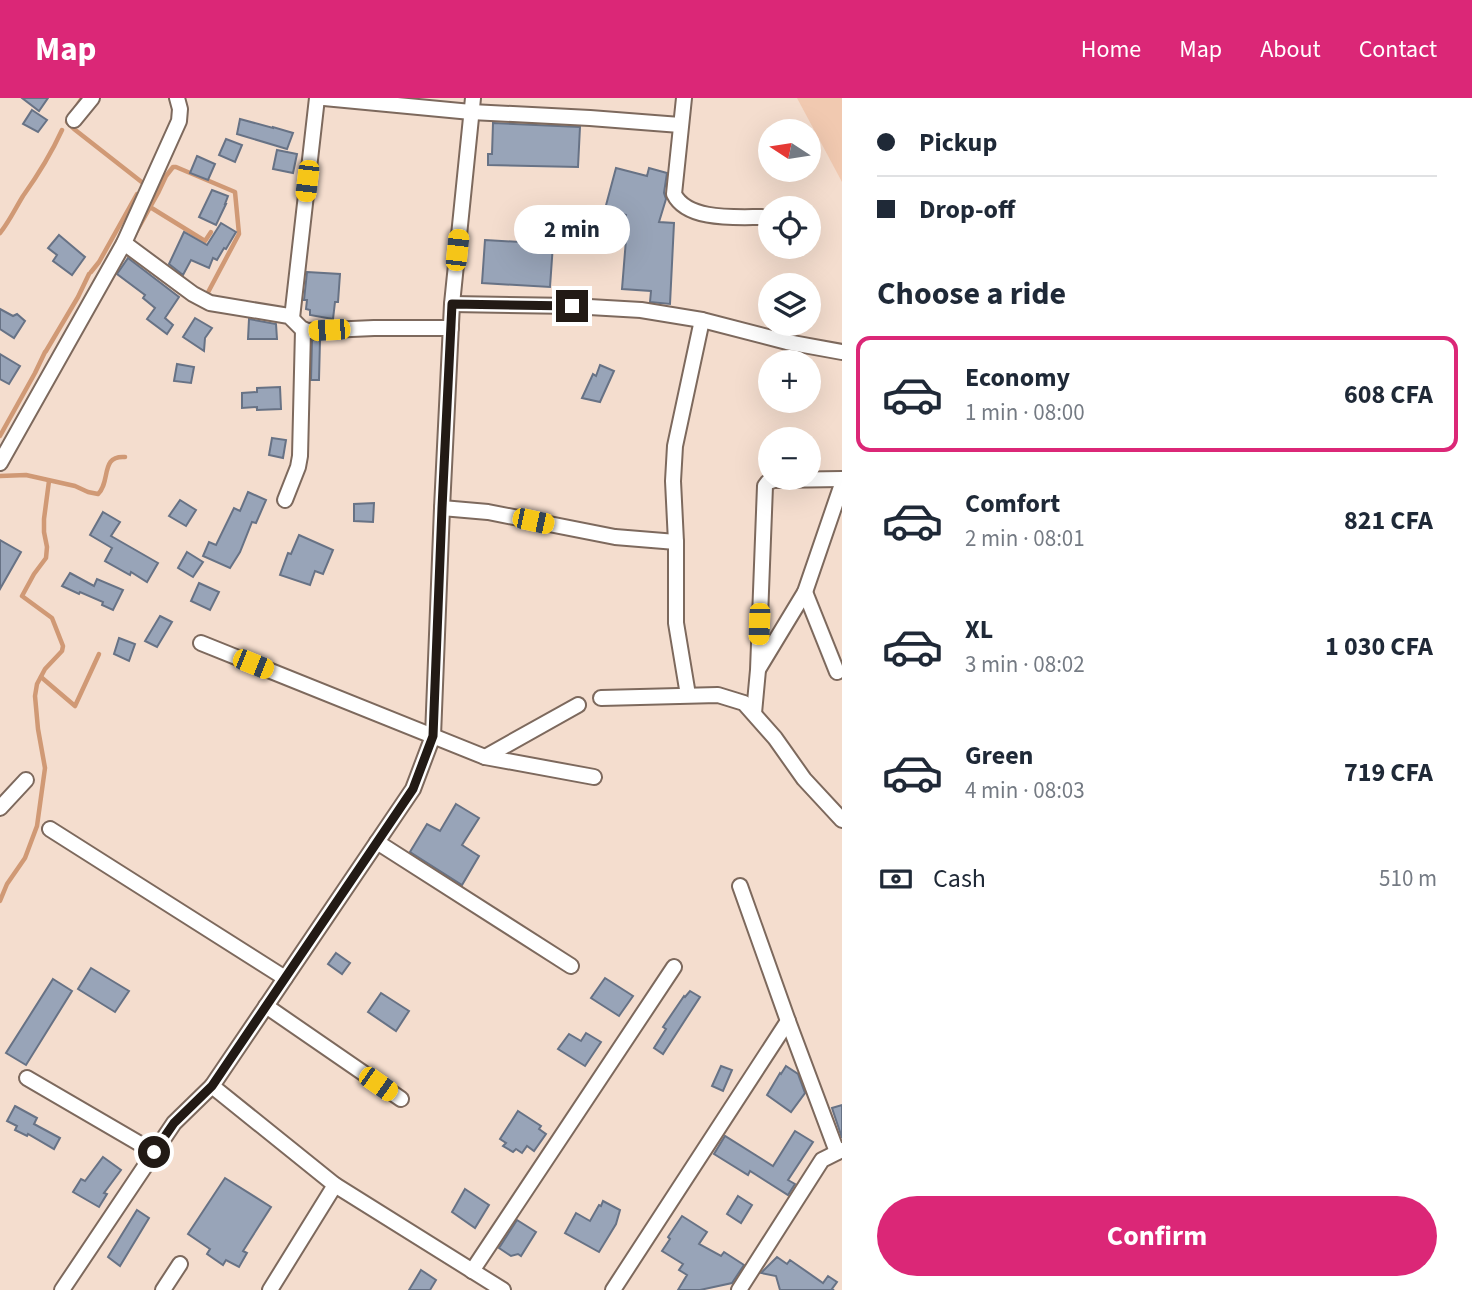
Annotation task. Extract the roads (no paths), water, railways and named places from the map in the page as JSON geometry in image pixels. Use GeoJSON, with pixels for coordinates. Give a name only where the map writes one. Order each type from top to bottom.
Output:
{"type":"FeatureCollection","features":[{"type":"Feature","properties":{"kind":"street"},"geometry":{"type":"LineString","coordinates":[[74,120],[92,98]]}},
{"type":"Feature","properties":{"kind":"street"},"geometry":{"type":"LineString","coordinates":[[0,463],[124,243],[179,121],[177,98]]}},
{"type":"Feature","properties":{"kind":"street"},"geometry":{"type":"LineString","coordinates":[[292,318],[317,98]]}},
{"type":"Feature","properties":{"kind":"street"},"geometry":{"type":"LineString","coordinates":[[324,98],[472,105],[680,125]]}},
{"type":"Feature","properties":{"kind":"street"},"geometry":{"type":"LineString","coordinates":[[684,98],[674,194],[678,203],[699,213],[719,217],[758,217]]}},
{"type":"Feature","properties":{"kind":"street"},"geometry":{"type":"LineString","coordinates":[[62,1290],[174,1123],[212,1086],[413,789],[433,736],[450,328],[472,105]]}},
{"type":"Feature","properties":{"kind":"street"},"geometry":{"type":"LineString","coordinates":[[124,243],[193,294],[210,303],[285,315],[292,318],[303,330],[450,328]]}},
{"type":"Feature","properties":{"kind":"street"},"geometry":{"type":"LineString","coordinates":[[452,304],[640,310],[702,320],[787,342],[842,352]]}},
{"type":"Feature","properties":{"kind":"street"},"geometry":{"type":"LineString","coordinates":[[688,695],[676,623],[675,446],[702,320]]}},
{"type":"Feature","properties":{"kind":"street"},"geometry":{"type":"LineString","coordinates":[[285,500],[300,456],[303,330]]}},
{"type":"Feature","properties":{"kind":"street"},"geometry":{"type":"LineString","coordinates":[[754,713],[765,486],[774,480],[842,482],[805,592],[758,670]]}},
{"type":"Feature","properties":{"kind":"street"},"geometry":{"type":"LineString","coordinates":[[442,508],[488,512],[615,537],[676,542]]}},
{"type":"Feature","properties":{"kind":"street"},"geometry":{"type":"LineString","coordinates":[[805,592],[837,672]]}},
{"type":"Feature","properties":{"kind":"street"},"geometry":{"type":"LineString","coordinates":[[201,643],[485,757],[594,777]]}},
{"type":"Feature","properties":{"kind":"street"},"geometry":{"type":"LineString","coordinates":[[601,698],[718,695],[744,703],[775,738],[804,779],[842,820]]}},
{"type":"Feature","properties":{"kind":"street"},"geometry":{"type":"LineString","coordinates":[[485,757],[578,705]]}},
{"type":"Feature","properties":{"kind":"street"},"geometry":{"type":"LineString","coordinates":[[0,808],[26,780]]}},
{"type":"Feature","properties":{"kind":"street"},"geometry":{"type":"LineString","coordinates":[[50,829],[285,978]]}},
{"type":"Feature","properties":{"kind":"street"},"geometry":{"type":"LineString","coordinates":[[377,842],[571,966]]}},
{"type":"Feature","properties":{"kind":"street"},"geometry":{"type":"LineString","coordinates":[[739,1290],[822,1160],[840,1151],[788,1021],[740,886]]}},
{"type":"Feature","properties":{"kind":"street"},"geometry":{"type":"LineString","coordinates":[[472,1271],[674,967]]}},
{"type":"Feature","properties":{"kind":"street"},"geometry":{"type":"LineString","coordinates":[[266,1006],[401,1099]]}},
{"type":"Feature","properties":{"kind":"street"},"geometry":{"type":"LineString","coordinates":[[613,1290],[788,1021]]}},
{"type":"Feature","properties":{"kind":"street"},"geometry":{"type":"LineString","coordinates":[[27,1078],[154,1152]]}},
{"type":"Feature","properties":{"kind":"street"},"geometry":{"type":"LineString","coordinates":[[212,1086],[335,1185],[503,1290]]}},
{"type":"Feature","properties":{"kind":"street"},"geometry":{"type":"LineString","coordinates":[[270,1290],[335,1185]]}},
{"type":"Feature","properties":{"kind":"street"},"geometry":{"type":"LineString","coordinates":[[163,1290],[180,1264]]}},
{"type":"Feature","properties":{"kind":"waterway"},"geometry":{"type":"LineString","coordinates":[[75,109],[82,98]]}},
{"type":"Feature","properties":{"kind":"waterway"},"geometry":{"type":"LineString","coordinates":[[70,117],[67,122],[74,129],[148,187]]}},
{"type":"Feature","properties":{"kind":"waterway"},"geometry":{"type":"LineString","coordinates":[[0,233],[44,164],[62,130]]}},
{"type":"Feature","properties":{"kind":"waterway"},"geometry":{"type":"LineString","coordinates":[[134,236],[173,167],[235,192],[239,234],[205,298]]}},
{"type":"Feature","properties":{"kind":"waterway"},"geometry":{"type":"LineString","coordinates":[[91,272],[137,194]]}},
{"type":"Feature","properties":{"kind":"waterway"},"geometry":{"type":"LineString","coordinates":[[150,207],[205,241],[211,232]]}},
{"type":"Feature","properties":{"kind":"waterway"},"geometry":{"type":"LineString","coordinates":[[46,351],[89,274]]}},
{"type":"Feature","properties":{"kind":"waterway"},"geometry":{"type":"LineString","coordinates":[[0,436],[45,352]]}},
{"type":"Feature","properties":{"kind":"waterway"},"geometry":{"type":"LineString","coordinates":[[0,476],[26,475],[98,494],[112,460],[125,457]]}},
{"type":"Feature","properties":{"kind":"waterway"},"geometry":{"type":"LineString","coordinates":[[0,901],[7,884],[25,858],[37,826],[45,768],[35,696],[37,684],[45,669],[62,651],[63,646],[52,618],[22,596],[46,558],[44,519],[49,481]]}},
{"type":"Feature","properties":{"kind":"waterway"},"geometry":{"type":"LineString","coordinates":[[41,677],[75,706],[99,654]]}}]}
